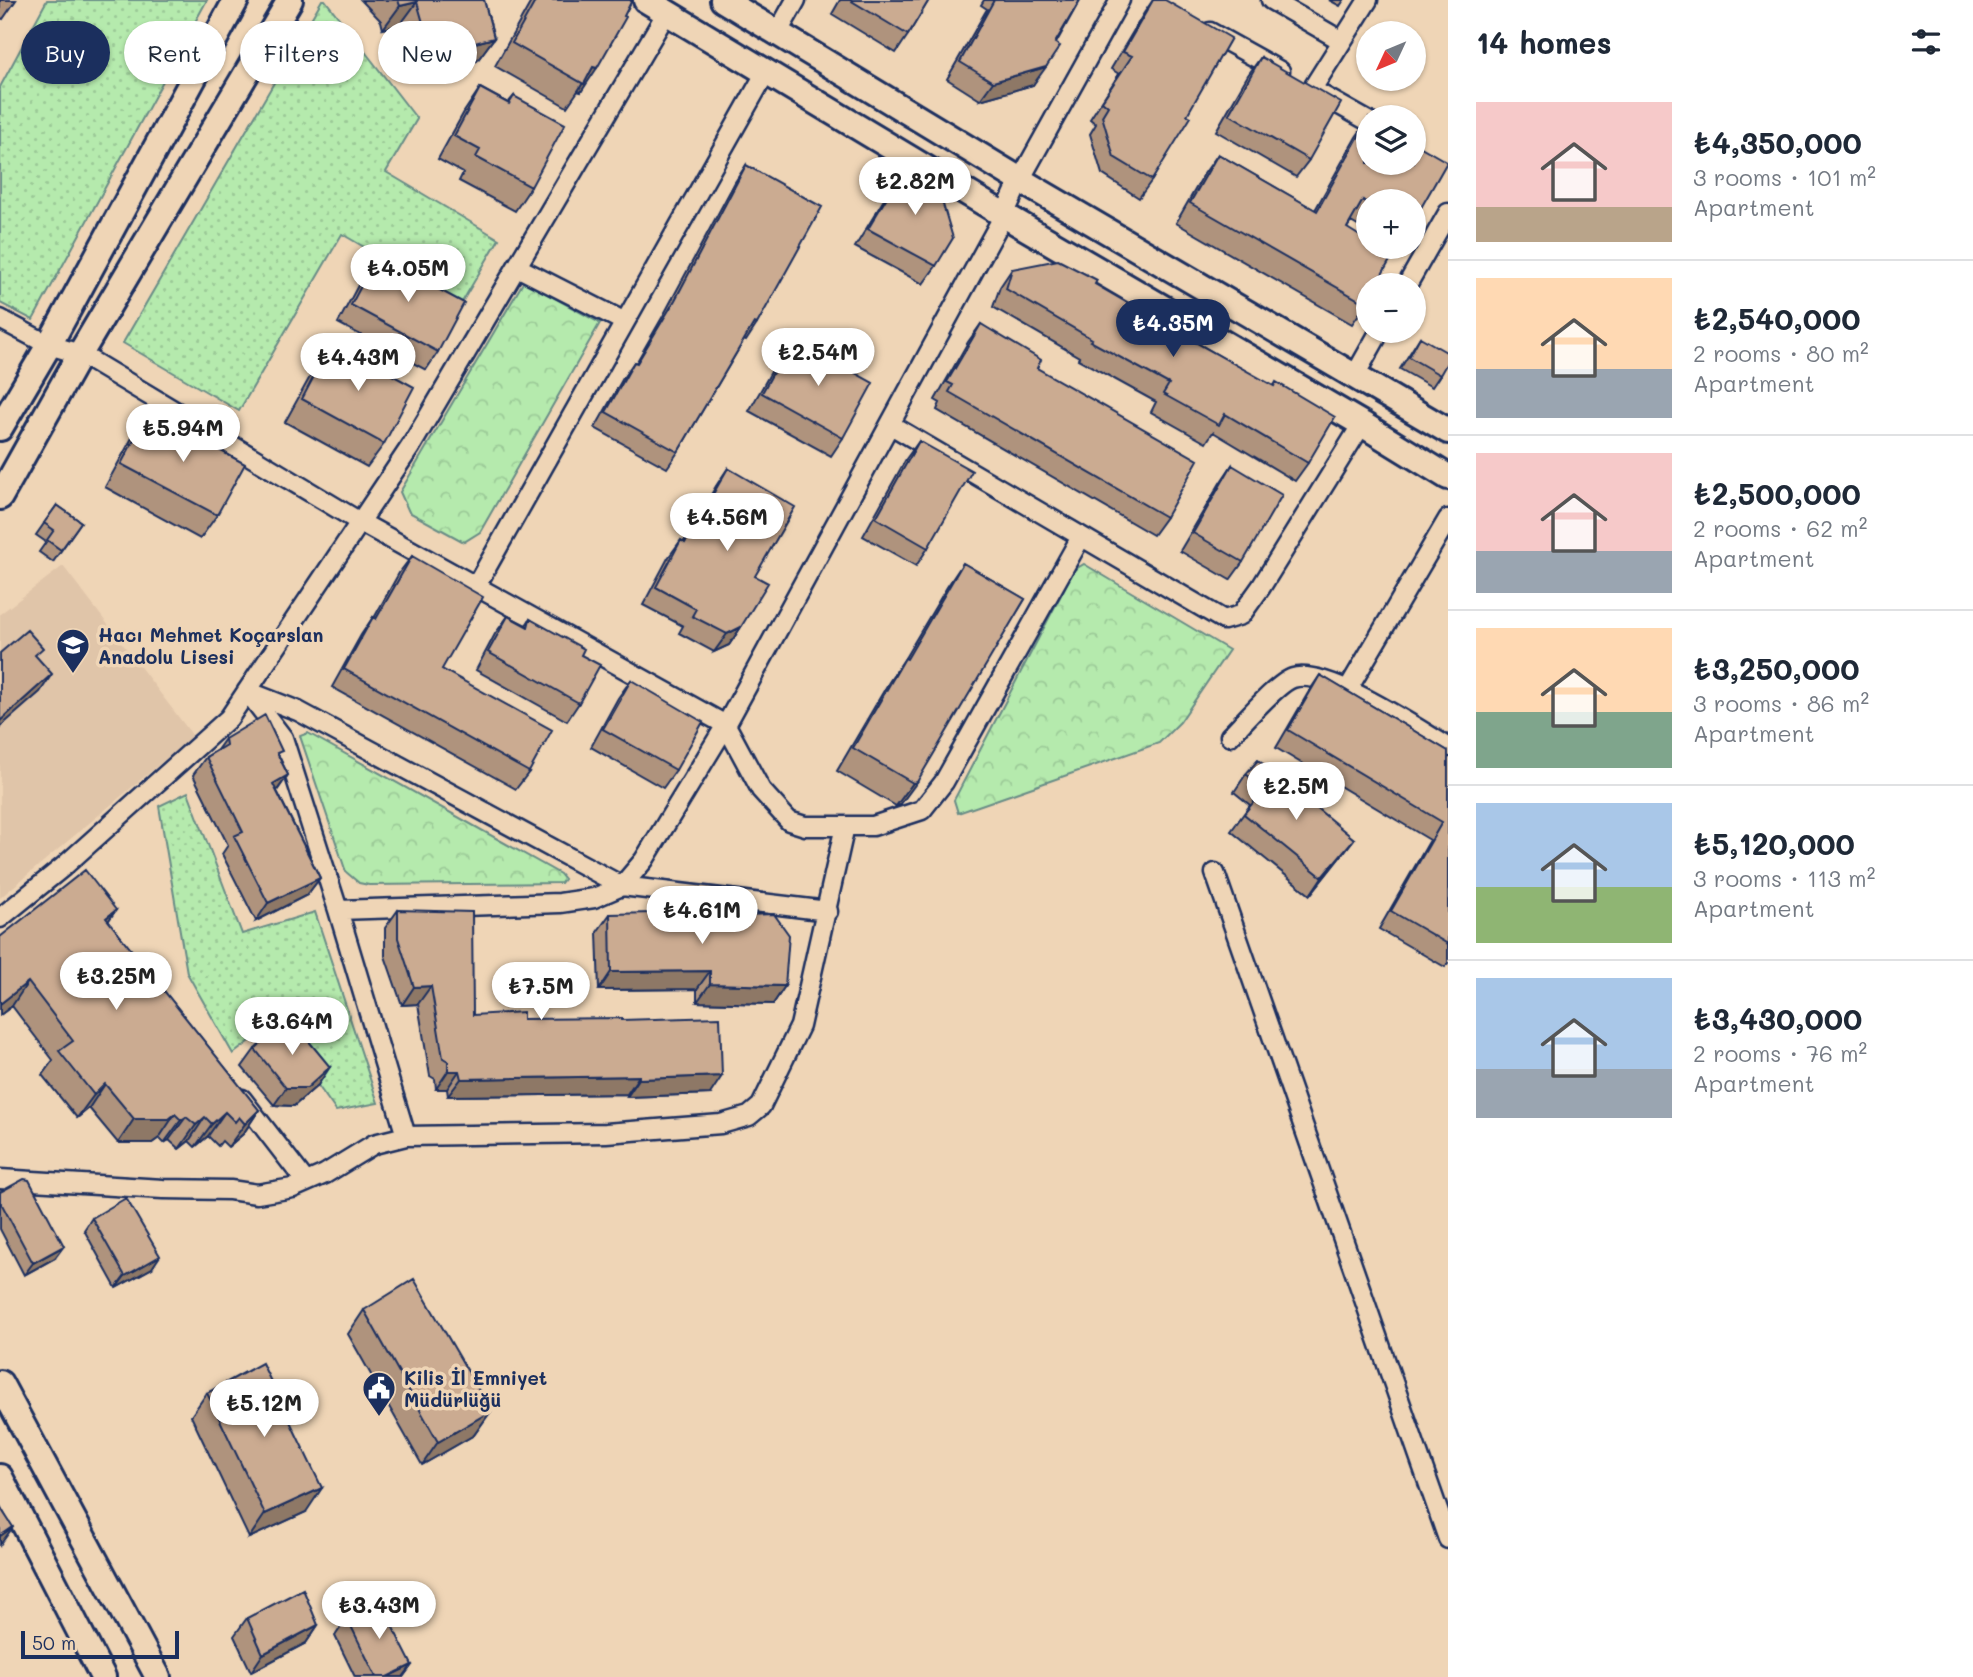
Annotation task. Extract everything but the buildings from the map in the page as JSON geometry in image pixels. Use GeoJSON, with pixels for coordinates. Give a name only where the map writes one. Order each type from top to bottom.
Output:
{"type":"FeatureCollection","features":[{"type":"Feature","properties":{"kind":"street"},"geometry":{"type":"LineString","coordinates":[[0,428],[236,0]]}},
{"type":"Feature","properties":{"kind":"street"},"geometry":{"type":"LineString","coordinates":[[723,0],[1020,180],[1448,431]]}},
{"type":"Feature","properties":{"kind":"street"},"geometry":{"type":"LineString","coordinates":[[778,32],[796,0]]}},
{"type":"Feature","properties":{"kind":"street"},"geometry":{"type":"LineString","coordinates":[[338,910],[560,903],[594,898],[622,886],[644,860],[726,725],[1120,0]]}},
{"type":"Feature","properties":{"kind":"street"},"geometry":{"type":"LineString","coordinates":[[1271,0],[1342,41]]}},
{"type":"Feature","properties":{"kind":"street"},"geometry":{"type":"LineString","coordinates":[[1312,89],[1368,0]]}},
{"type":"Feature","properties":{"kind":"street"},"geometry":{"type":"LineString","coordinates":[[0,498],[80,354],[292,2]]}},
{"type":"Feature","properties":{"kind":"street"},"geometry":{"type":"LineString","coordinates":[[0,918],[67,873],[229,718],[411,446],[517,267],[656,6],[1448,477]]}},
{"type":"Feature","properties":{"kind":"street"},"geometry":{"type":"LineString","coordinates":[[1191,21],[1356,114]]}},
{"type":"Feature","properties":{"kind":"street"},"geometry":{"type":"LineString","coordinates":[[475,586],[766,72]]}},
{"type":"Feature","properties":{"kind":"street"},"geometry":{"type":"LineString","coordinates":[[1413,273],[1448,213]]}},
{"type":"Feature","properties":{"kind":"street"},"geometry":{"type":"LineString","coordinates":[[517,267],[625,322]]}},
{"type":"Feature","properties":{"kind":"street"},"geometry":{"type":"LineString","coordinates":[[0,319],[48,345],[80,354],[360,522],[726,725],[761,790],[789,821],[806,827],[873,826],[922,810],[944,782],[1081,537]]}},
{"type":"Feature","properties":{"kind":"street"},"geometry":{"type":"LineString","coordinates":[[1354,377],[1373,343]]}},
{"type":"Feature","properties":{"kind":"street"},"geometry":{"type":"LineString","coordinates":[[891,425],[1224,620],[1241,615],[1261,587],[1362,424]]}},
{"type":"Feature","properties":{"kind":"street"},"geometry":{"type":"LineString","coordinates":[[1348,688],[1448,519]]}},
{"type":"Feature","properties":{"kind":"street"},"geometry":{"type":"LineString","coordinates":[[1230,736],[1272,693],[1293,678],[1312,678],[1348,688],[1448,747]]}},
{"type":"Feature","properties":{"kind":"street"},"geometry":{"type":"LineString","coordinates":[[247,691],[298,711],[622,886],[828,911]]}},
{"type":"Feature","properties":{"kind":"street"},"geometry":{"type":"LineString","coordinates":[[247,691],[283,738],[406,1136]]}},
{"type":"Feature","properties":{"kind":"street"},"geometry":{"type":"LineString","coordinates":[[0,1179],[163,1189],[230,1190],[257,1194],[293,1188],[325,1174],[374,1144],[406,1136],[606,1133],[721,1124],[749,1116],[761,1106],[800,1026],[845,826]]}},
{"type":"Feature","properties":{"kind":"street"},"geometry":{"type":"LineString","coordinates":[[1215,873],[1448,1539]]}},
{"type":"Feature","properties":{"kind":"street"},"geometry":{"type":"LineString","coordinates":[[231,1084],[306,1182]]}},
{"type":"Feature","properties":{"kind":"street"},"geometry":{"type":"LineString","coordinates":[[0,1383],[158,1677]]}},
{"type":"Feature","properties":{"kind":"street"},"geometry":{"type":"LineString","coordinates":[[0,1477],[103,1677]]}},
{"type":"Feature","properties":{"kind":"shaded area","name":"Hacı Mehmet Koçarslan Anadolu Lisesi"},"geometry":{"type":"Polygon","coordinates":[[[63,566],[193,736],[0,898],[0,614],[63,566]]]}},
{"type":"Feature","properties":{"kind":"green space"},"geometry":{"type":"Polygon","coordinates":[[[47,0],[207,0],[196,21],[124,21],[124,84],[161,84],[33,320],[0,303],[0,87],[21,48],[21,84],[110,84],[110,21],[36,21],[47,0]]]}},
{"type":"Feature","properties":{"kind":"green space"},"geometry":{"type":"Polygon","coordinates":[[[322,0],[325,0],[341,21],[310,21],[322,0]]]}},
{"type":"Feature","properties":{"kind":"green space"},"geometry":{"type":"Polygon","coordinates":[[[364,50],[378,69],[378,84],[390,84],[417,119],[386,172],[499,239],[461,304],[342,234],[239,411],[123,343],[273,84],[364,84],[364,50]]]}},
{"type":"Feature","properties":{"kind":"green space"},"geometry":{"type":"Polygon","coordinates":[[[524,281],[600,323],[480,532],[464,542],[409,512],[400,492],[524,281]]]}},
{"type":"Feature","properties":{"kind":"green space"},"geometry":{"type":"Polygon","coordinates":[[[1084,564],[1229,650],[1180,722],[1159,743],[958,813],[954,800],[1074,570],[1084,564]]]}},
{"type":"Feature","properties":{"kind":"green space"},"geometry":{"type":"Polygon","coordinates":[[[308,733],[560,874],[564,879],[561,883],[359,883],[346,872],[300,736],[308,733]]]}},
{"type":"Feature","properties":{"kind":"green space"},"geometry":{"type":"Polygon","coordinates":[[[188,792],[242,934],[315,912],[378,1103],[336,1111],[274,1023],[233,1054],[187,973],[159,806],[188,792]]]}},
{"type":"Feature","properties":{"kind":"place","name":"Hacı Mehmet Koçarslan Anadolu Lisesi"},"geometry":{"type":"Point","coordinates":[73,675]}},
{"type":"Feature","properties":{"kind":"place","name":"Kilis İl Emniyet Müdürlüğü"},"geometry":{"type":"Point","coordinates":[379,1418]}}]}
